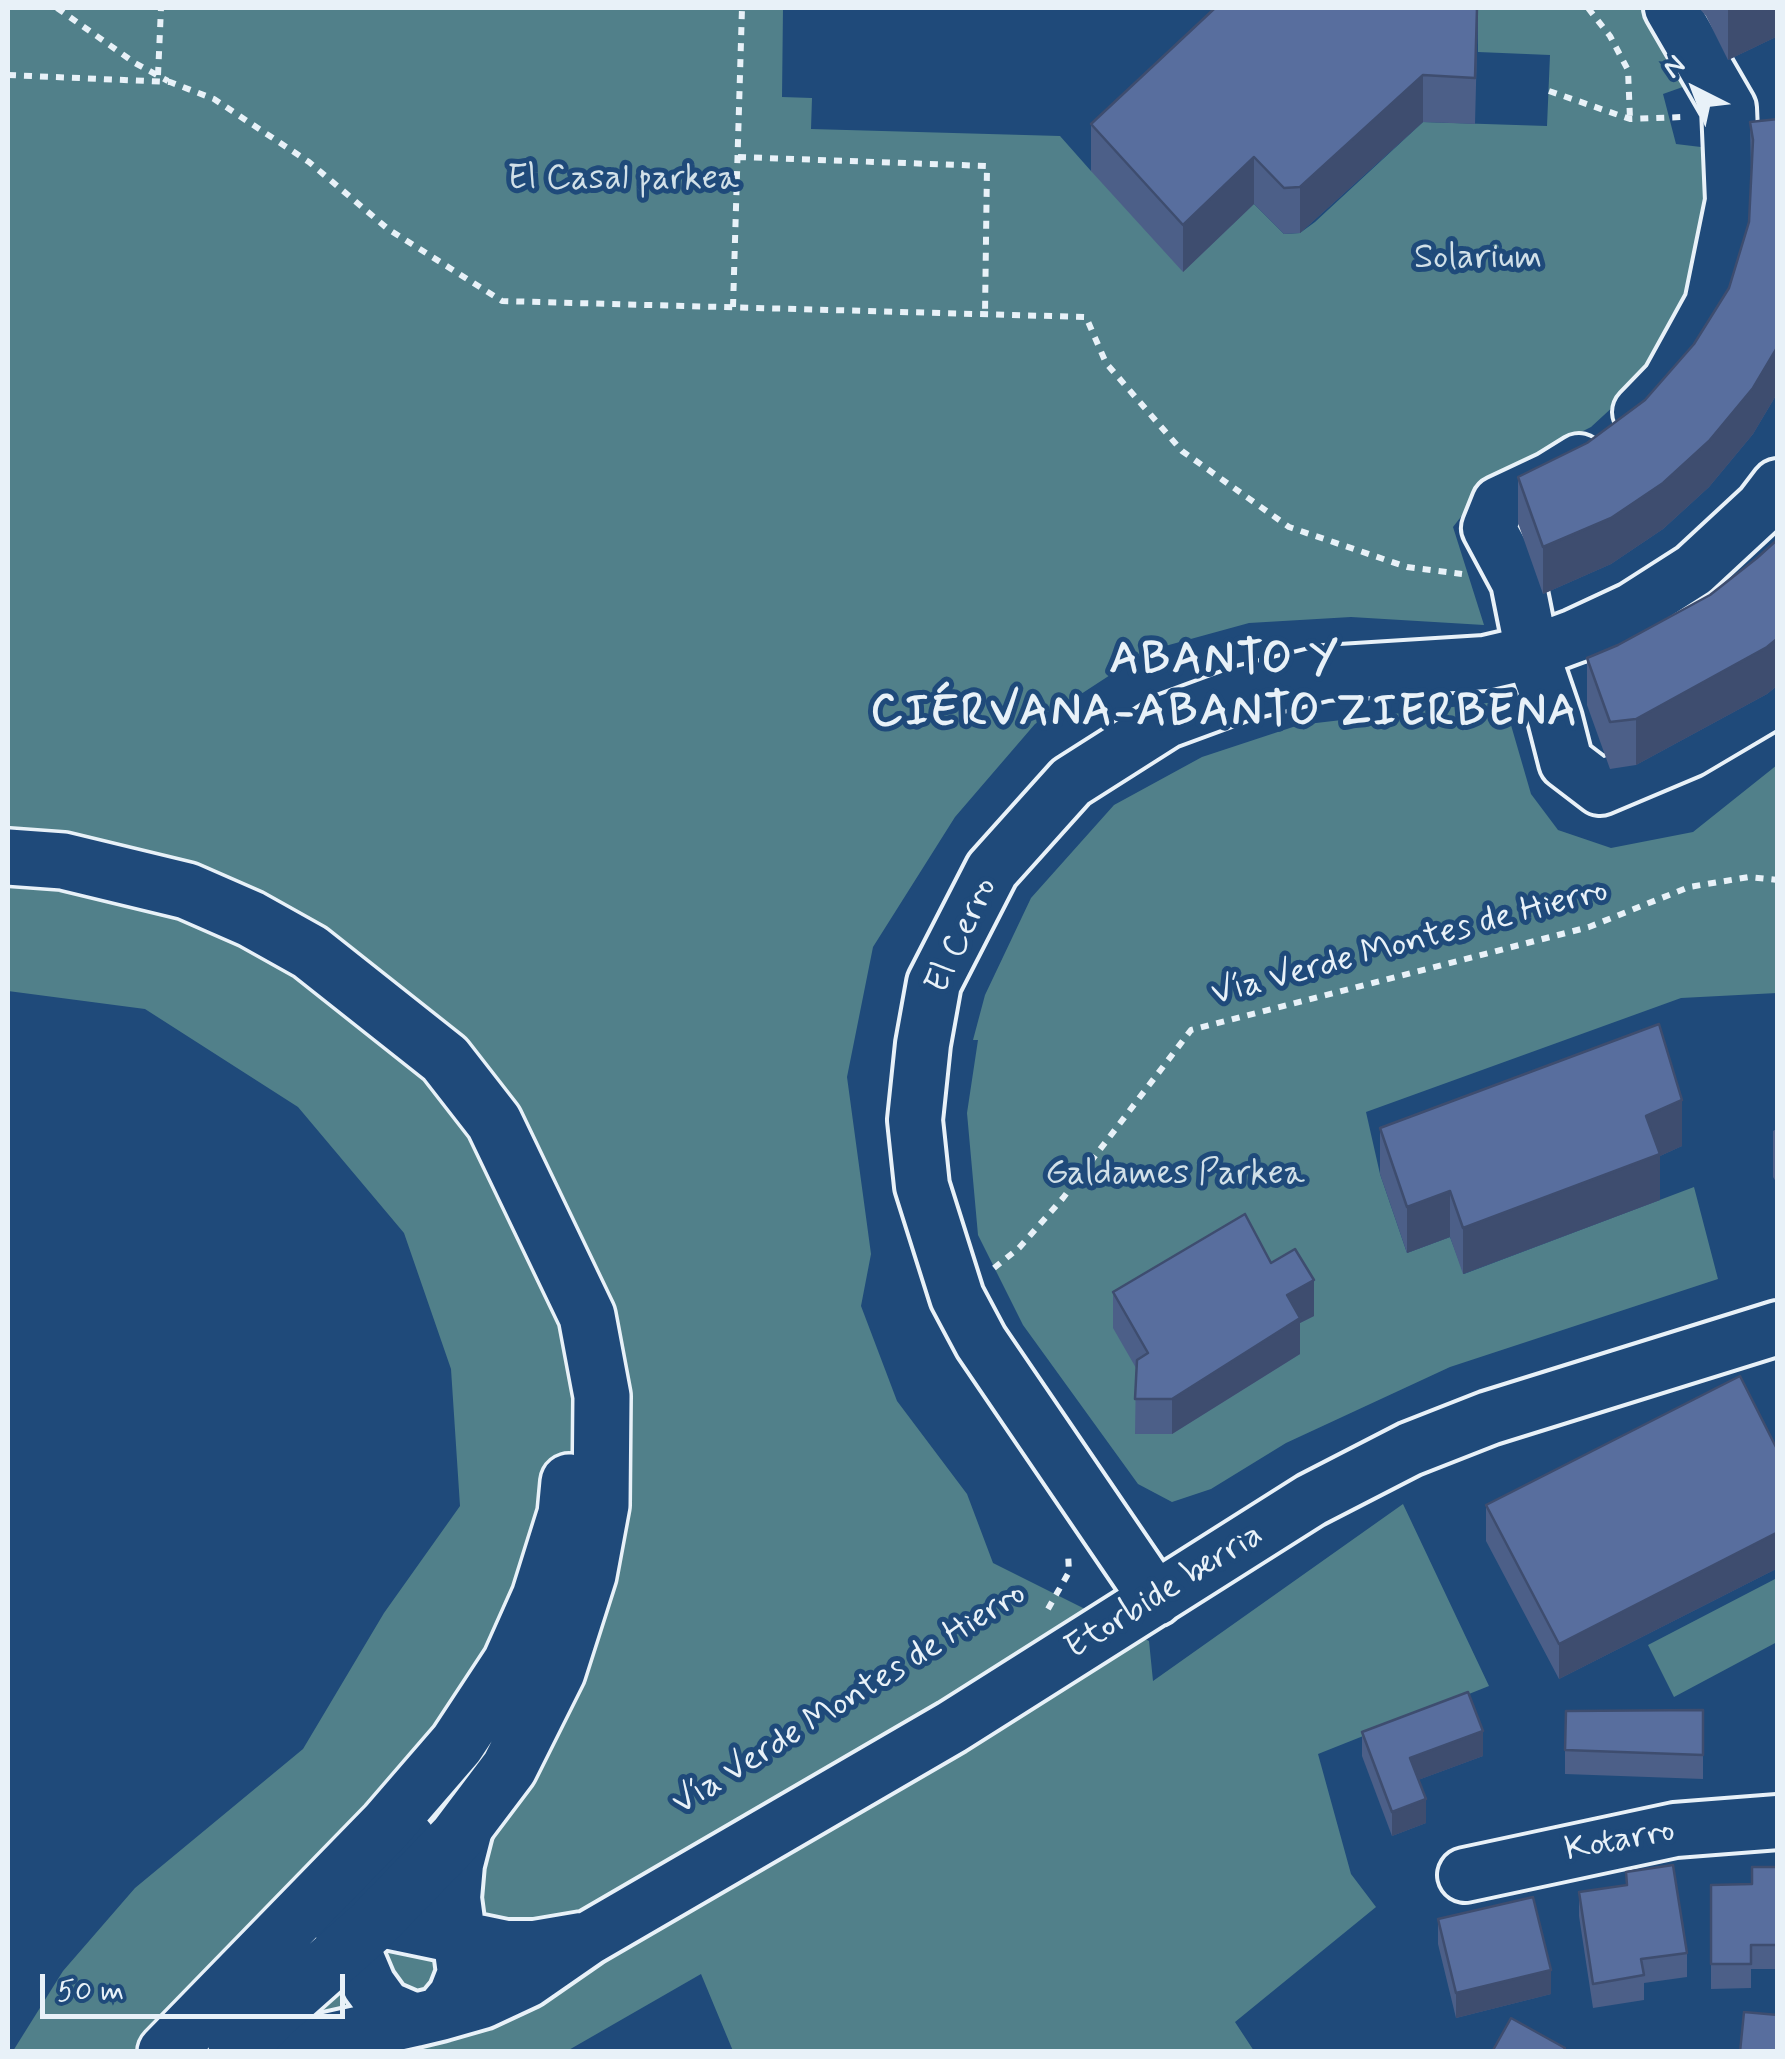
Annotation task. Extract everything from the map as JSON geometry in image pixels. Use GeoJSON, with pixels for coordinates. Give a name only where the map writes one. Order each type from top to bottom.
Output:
{"type":"FeatureCollection","features":[{"type":"Feature","properties":{"kind":"main road"},"geometry":{"type":"LineString","coordinates":[[8,856],[64,861],[187,891],[252,919],[310,952],[446,1060],[494,1122],[586,1316],[602,1396],[601,1505],[588,1576],[557,1672],[509,1768],[468,1821],[236,2052]]}},
{"type":"Feature","properties":{"kind":"main road"},"geometry":{"type":"LineString","coordinates":[[166,2052],[387,1825],[458,1744],[511,1662],[540,1596],[566,1514],[572,1457],[569,1392],[552,1245]]}},
{"type":"Feature","properties":{"kind":"street"},"geometry":{"type":"LineString","coordinates":[[1670,8],[1729,108],[1733,201],[1712,304],[1669,382],[1614,438],[1550,479],[1499,503],[1489,528],[1518,582],[1532,652],[1566,762],[1600,788],[1690,750],[1778,698]]}},
{"type":"Feature","properties":{"kind":"street","name":"El Cerro"},"geometry":{"type":"LineString","coordinates":[[1156,1599],[997,1367],[957,1298],[922,1186],[915,1120],[934,983],[992,870],[1071,782],[1167,720],[1243,693],[1325,673],[1485,662],[1532,652],[1633,608],[1694,570],[1762,508],[1778,486]]}},
{"type":"Feature","properties":{"kind":"street","name":"Etorbide berria"},"geometry":{"type":"LineString","coordinates":[[272,2052],[482,2002],[526,1981],[589,1938],[952,1727],[1311,1500],[1410,1449],[1488,1418],[1778,1328]]}},
{"type":"Feature","properties":{"kind":"street"},"geometry":{"type":"LineString","coordinates":[[468,1821],[457,1864],[454,1898],[464,1973],[455,1996],[427,2017],[385,2006],[358,1959],[363,1887],[428,1819],[468,1768],[511,1662]]}},
{"type":"Feature","properties":{"kind":"street","name":"Kotarro"},"geometry":{"type":"LineString","coordinates":[[1465,1876],[1674,1830],[1778,1822]]}},
{"type":"Feature","properties":{"kind":"street","name":"Etorbide berria"},"geometry":{"type":"LineString","coordinates":[[263,1951],[306,1934],[362,1927],[461,1936],[506,1947],[535,1947],[589,1938]]}},
{"type":"Feature","properties":{"kind":"path"},"geometry":{"type":"LineString","coordinates":[[57,8],[170,82],[214,99],[309,162],[388,230],[502,301],[1086,317],[1106,363],[1182,451],[1290,528],[1407,567],[1518,582]]}},
{"type":"Feature","properties":{"kind":"path"},"geometry":{"type":"LineString","coordinates":[[158,75],[161,8]]}},
{"type":"Feature","properties":{"kind":"path"},"geometry":{"type":"LineString","coordinates":[[733,307],[742,8]]}},
{"type":"Feature","properties":{"kind":"path"},"geometry":{"type":"LineString","coordinates":[[1588,8],[1610,36],[1628,70],[1630,118]]}},
{"type":"Feature","properties":{"kind":"path"},"geometry":{"type":"LineString","coordinates":[[8,75],[170,82]]}},
{"type":"Feature","properties":{"kind":"path"},"geometry":{"type":"LineString","coordinates":[[1549,91],[1630,118],[1669,120],[1729,108]]}},
{"type":"Feature","properties":{"kind":"path"},"geometry":{"type":"LineString","coordinates":[[738,157],[987,166],[986,314]]}},
{"type":"Feature","properties":{"kind":"path","name":"Vía Verde Montes de Hierro"},"geometry":{"type":"LineString","coordinates":[[986,1274],[1018,1248],[1063,1198],[1190,1030],[1573,932],[1688,888],[1749,876],[1778,880]]}},
{"type":"Feature","properties":{"kind":"path","name":"Vía Verde Montes de Hierro"},"geometry":{"type":"LineString","coordinates":[[1036,1616],[1052,1606],[1070,1572],[1067,1544]]}},
{"type":"Feature","properties":{"kind":"green space"},"geometry":{"type":"Polygon","coordinates":[[[8,8],[783,8],[782,97],[812,98],[811,129],[1060,136],[1091,171],[1254,204],[1284,234],[1300,233],[1315,222],[1423,122],[1547,126],[1550,55],[1478,52],[1478,8],[1649,8],[1694,83],[1663,94],[1676,144],[1709,148],[1713,202],[1695,289],[1654,369],[1591,427],[1492,477],[1453,527],[1484,625],[1351,617],[1249,623],[1147,651],[1035,724],[955,817],[873,947],[847,1077],[871,1254],[861,1306],[897,1401],[967,1494],[993,1563],[1149,1641],[1153,1681],[1403,1504],[1489,1686],[1318,1754],[1351,1874],[1376,1907],[1235,2022],[1254,2051],[733,2051],[701,1974],[567,2051],[13,2051],[63,1971],[135,1888],[303,1749],[384,1613],[460,1506],[451,1369],[404,1233],[298,1107],[145,1009],[8,991],[8,8]]]}},
{"type":"Feature","properties":{"kind":"green space","name":"Galdames Parkea"},"geometry":{"type":"Polygon","coordinates":[[[1504,701],[1531,794],[1558,830],[1611,848],[1693,832],[1777,765],[1777,993],[1681,998],[1366,1112],[1380,1174],[1407,1253],[1450,1237],[1464,1274],[1694,1187],[1718,1279],[1450,1367],[1286,1443],[1211,1489],[1172,1502],[1138,1484],[1023,1325],[978,1235],[967,1113],[978,1040],[973,1040],[985,995],[1031,898],[1114,805],[1202,757],[1299,725],[1504,701]]]}},
{"type":"Feature","properties":{"kind":"green space"},"geometry":{"type":"Polygon","coordinates":[[[1777,1578],[1777,1642],[1674,1697],[1648,1645],[1777,1578]]]}},
{"type":"Feature","properties":{"kind":"building"},"geometry":{"type":"Polygon","coordinates":[[[1215,8],[1477,8],[1475,78],[1423,75],[1300,187],[1284,188],[1254,157],[1183,225],[1091,124],[1215,8]]]}},
{"type":"Feature","properties":{"kind":"building"},"geometry":{"type":"Polygon","coordinates":[[[1778,119],[1778,346],[1753,388],[1709,441],[1663,483],[1611,518],[1543,547],[1518,477],[1587,443],[1645,400],[1694,344],[1729,288],[1749,222],[1753,140],[1750,122],[1778,119]]]}},
{"type":"Feature","properties":{"kind":"building"},"geometry":{"type":"Polygon","coordinates":[[[1778,539],[1778,638],[1636,719],[1610,722],[1587,658],[1710,595],[1778,539]]]}},
{"type":"Feature","properties":{"kind":"building"},"geometry":{"type":"Polygon","coordinates":[[[1659,1024],[1682,1100],[1646,1116],[1660,1154],[1463,1228],[1450,1191],[1407,1207],[1380,1128],[1659,1024]]]}},
{"type":"Feature","properties":{"kind":"building"},"geometry":{"type":"Polygon","coordinates":[[[1245,1214],[1271,1263],[1295,1249],[1314,1280],[1287,1295],[1300,1318],[1172,1399],[1135,1399],[1137,1360],[1148,1353],[1113,1292],[1245,1214]]]}},
{"type":"Feature","properties":{"kind":"building"},"geometry":{"type":"Polygon","coordinates":[[[1740,1376],[1778,1451],[1778,1532],[1559,1644],[1486,1505],[1740,1376]]]}},
{"type":"Feature","properties":{"kind":"building"},"geometry":{"type":"Polygon","coordinates":[[[1468,1692],[1483,1731],[1410,1758],[1426,1799],[1392,1812],[1362,1732],[1468,1692]]]}},
{"type":"Feature","properties":{"kind":"building"},"geometry":{"type":"Polygon","coordinates":[[[1703,1710],[1703,1755],[1565,1750],[1566,1711],[1703,1710]]]}},
{"type":"Feature","properties":{"kind":"building"},"geometry":{"type":"Polygon","coordinates":[[[1673,1865],[1687,1953],[1641,1959],[1644,1975],[1593,1984],[1579,1892],[1627,1885],[1626,1872],[1673,1865]]]}},
{"type":"Feature","properties":{"kind":"building"},"geometry":{"type":"Polygon","coordinates":[[[1752,1867],[1778,1867],[1778,1945],[1751,1945],[1751,1964],[1711,1964],[1711,1885],[1752,1884],[1752,1867]]]}},
{"type":"Feature","properties":{"kind":"building"},"geometry":{"type":"Polygon","coordinates":[[[1533,1897],[1551,1970],[1456,1993],[1438,1919],[1533,1897]]]}},
{"type":"Feature","properties":{"kind":"building"},"geometry":{"type":"Polygon","coordinates":[[[1744,2012],[1778,2015],[1778,2052],[1740,2052],[1744,2012]]]}},
{"type":"Feature","properties":{"kind":"building"},"geometry":{"type":"Polygon","coordinates":[[[1511,2018],[1565,2048],[1563,2052],[1492,2052],[1511,2018]]]}},
{"type":"Feature","properties":{"kind":"district","name":"ABANTO Y CIÉRVANA-ABANTO ZIERBENA"},"geometry":{"type":"Point","coordinates":[1225,689]}},
{"type":"Feature","properties":{"kind":"park label","name":"El Casal parkea"},"geometry":{"type":"Point","coordinates":[623,181]}},
{"type":"Feature","properties":{"kind":"park label","name":"Solarium"},"geometry":{"type":"Point","coordinates":[1478,260]}}]}
